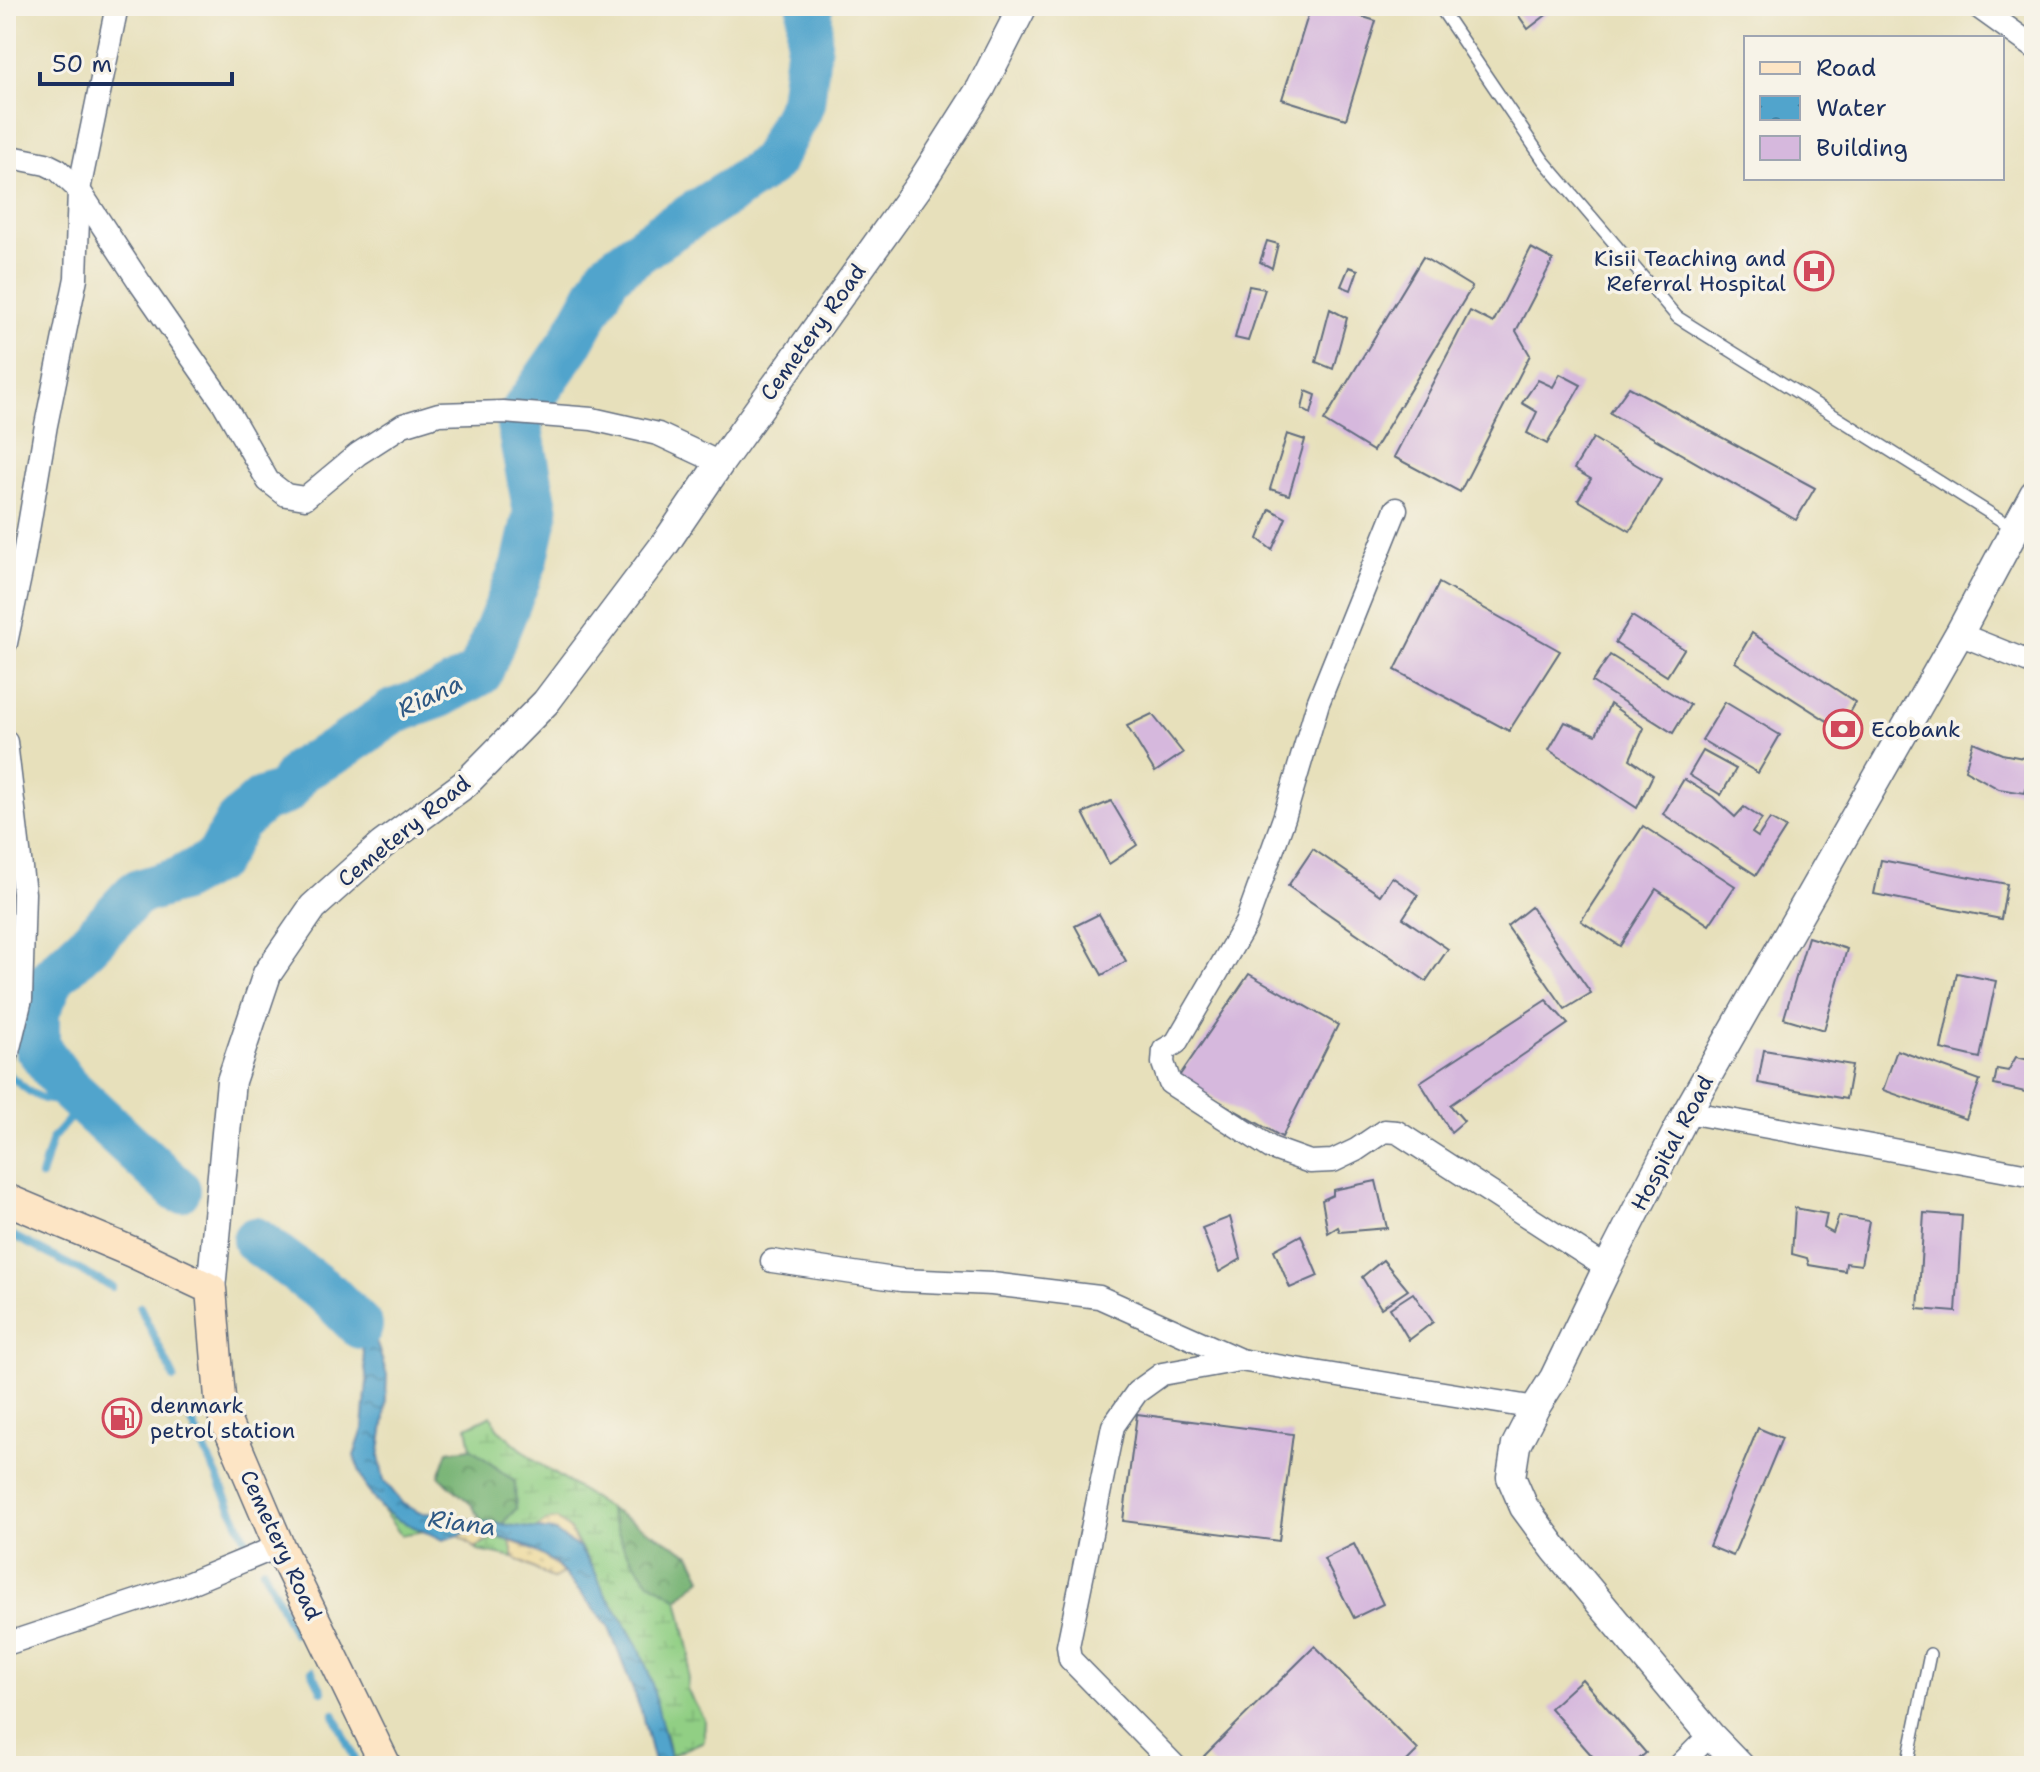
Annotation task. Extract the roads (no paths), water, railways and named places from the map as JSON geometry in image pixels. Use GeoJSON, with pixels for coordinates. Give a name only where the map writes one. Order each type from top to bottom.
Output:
{"type":"FeatureCollection","features":[{"type":"Feature","properties":{"kind":"main road"},"geometry":{"type":"LineString","coordinates":[[6,1199],[211,1289]]}},
{"type":"Feature","properties":{"kind":"main road","name":"Cemetery Road"},"geometry":{"type":"LineString","coordinates":[[211,1289],[221,1410],[279,1546],[386,1766]]}},
{"type":"Feature","properties":{"kind":"street"},"geometry":{"type":"LineString","coordinates":[[6,643],[76,278],[79,190],[117,6]]}},
{"type":"Feature","properties":{"kind":"street","name":"Cemetery Road"},"geometry":{"type":"LineString","coordinates":[[211,1289],[231,1081],[267,974],[313,907],[382,845],[465,784],[546,702],[665,544],[918,187],[981,88],[1023,6]]}},
{"type":"Feature","properties":{"kind":"street"},"geometry":{"type":"LineString","coordinates":[[1977,6],[2034,47]]}},
{"type":"Feature","properties":{"kind":"street"},"geometry":{"type":"LineString","coordinates":[[6,156],[46,164],[58,170],[79,190],[224,404],[268,481],[286,495],[305,498],[358,454],[403,425],[439,414],[503,412],[592,419],[658,434],[720,463]]}},
{"type":"Feature","properties":{"kind":"street","name":"Hospital Road"},"geometry":{"type":"LineString","coordinates":[[1740,1766],[1710,1735],[1555,1549],[1524,1507],[1511,1477],[1516,1445],[1554,1378],[1687,1112],[1959,634],[2034,494]]}},
{"type":"Feature","properties":{"kind":"street"},"geometry":{"type":"LineString","coordinates":[[1396,509],[1318,703],[1284,818],[1246,923],[1176,1043],[1164,1050],[1163,1063],[1170,1083],[1271,1148],[1310,1162],[1333,1161],[1384,1131],[1397,1132],[1607,1268]]}},
{"type":"Feature","properties":{"kind":"street"},"geometry":{"type":"LineString","coordinates":[[1959,634],[2034,664]]}},
{"type":"Feature","properties":{"kind":"street"},"geometry":{"type":"LineString","coordinates":[[6,742],[24,893],[21,999],[6,1060]]}},
{"type":"Feature","properties":{"kind":"street"},"geometry":{"type":"LineString","coordinates":[[1687,1112],[2034,1176]]}},
{"type":"Feature","properties":{"kind":"street"},"geometry":{"type":"LineString","coordinates":[[772,1261],[901,1280],[992,1284],[1099,1297],[1240,1360],[1535,1408]]}},
{"type":"Feature","properties":{"kind":"street"},"geometry":{"type":"LineString","coordinates":[[1175,1766],[1070,1659],[1068,1646],[1113,1426],[1137,1392],[1162,1374],[1240,1360]]}},
{"type":"Feature","properties":{"kind":"street"},"geometry":{"type":"LineString","coordinates":[[6,1644],[185,1585],[279,1546]]}},
{"type":"Feature","properties":{"kind":"street"},"geometry":{"type":"LineString","coordinates":[[1679,1766],[1710,1735]]}},
{"type":"Feature","properties":{"kind":"lane"},"geometry":{"type":"LineString","coordinates":[[1439,6],[1544,161],[1677,317],[2015,529]]}},
{"type":"Feature","properties":{"kind":"lane"},"geometry":{"type":"LineString","coordinates":[[1907,1766],[1930,1654]]}},
{"type":"Feature","properties":{"kind":"water"},"geometry":{"type":"Polygon","coordinates":[[[325,1274],[352,1301],[373,1332],[387,1375],[379,1457],[384,1480],[403,1504],[420,1513],[553,1531],[579,1548],[641,1652],[672,1766],[655,1766],[641,1711],[608,1625],[555,1563],[522,1544],[500,1537],[469,1532],[443,1540],[396,1519],[380,1507],[366,1488],[354,1456],[363,1429],[367,1381],[362,1347],[306,1298],[325,1274]]]}},
{"type":"Feature","properties":{"kind":"waterway","name":"Riana"},"geometry":{"type":"LineString","coordinates":[[178,1190],[66,1086],[37,1047],[37,1012],[53,977],[136,893],[179,880],[217,859],[237,823],[262,800],[285,792],[301,770],[339,749],[393,712],[440,695],[480,673],[525,561],[536,512],[518,419],[570,344],[609,273],[771,163],[802,103],[810,6]]}},
{"type":"Feature","properties":{"kind":"waterway"},"geometry":{"type":"LineString","coordinates":[[6,1072],[45,1099],[59,1099],[71,1091]]}},
{"type":"Feature","properties":{"kind":"waterway"},"geometry":{"type":"LineString","coordinates":[[41,1176],[52,1139],[83,1103]]}},
{"type":"Feature","properties":{"kind":"waterway"},"geometry":{"type":"LineString","coordinates":[[6,1232],[112,1287]]}},
{"type":"Feature","properties":{"kind":"waterway","name":"Riana"},"geometry":{"type":"LineString","coordinates":[[255,1240],[329,1295],[360,1326]]}},
{"type":"Feature","properties":{"kind":"waterway"},"geometry":{"type":"LineString","coordinates":[[140,1307],[174,1378]]}},
{"type":"Feature","properties":{"kind":"waterway"},"geometry":{"type":"LineString","coordinates":[[190,1418],[247,1542]]}},
{"type":"Feature","properties":{"kind":"waterway"},"geometry":{"type":"LineString","coordinates":[[263,1569],[294,1633]]}},
{"type":"Feature","properties":{"kind":"waterway"},"geometry":{"type":"LineString","coordinates":[[312,1671],[322,1691]]}},
{"type":"Feature","properties":{"kind":"waterway"},"geometry":{"type":"LineString","coordinates":[[334,1714],[358,1766]]}},
{"type":"Feature","properties":{"kind":"place","name":"Kisii Teaching and Referral Hospital"},"geometry":{"type":"Point","coordinates":[1814,271]}},
{"type":"Feature","properties":{"kind":"place","name":"Ecobank"},"geometry":{"type":"Point","coordinates":[1843,729]}},
{"type":"Feature","properties":{"kind":"place","name":"denmark petrol station"},"geometry":{"type":"Point","coordinates":[122,1418]}}]}
